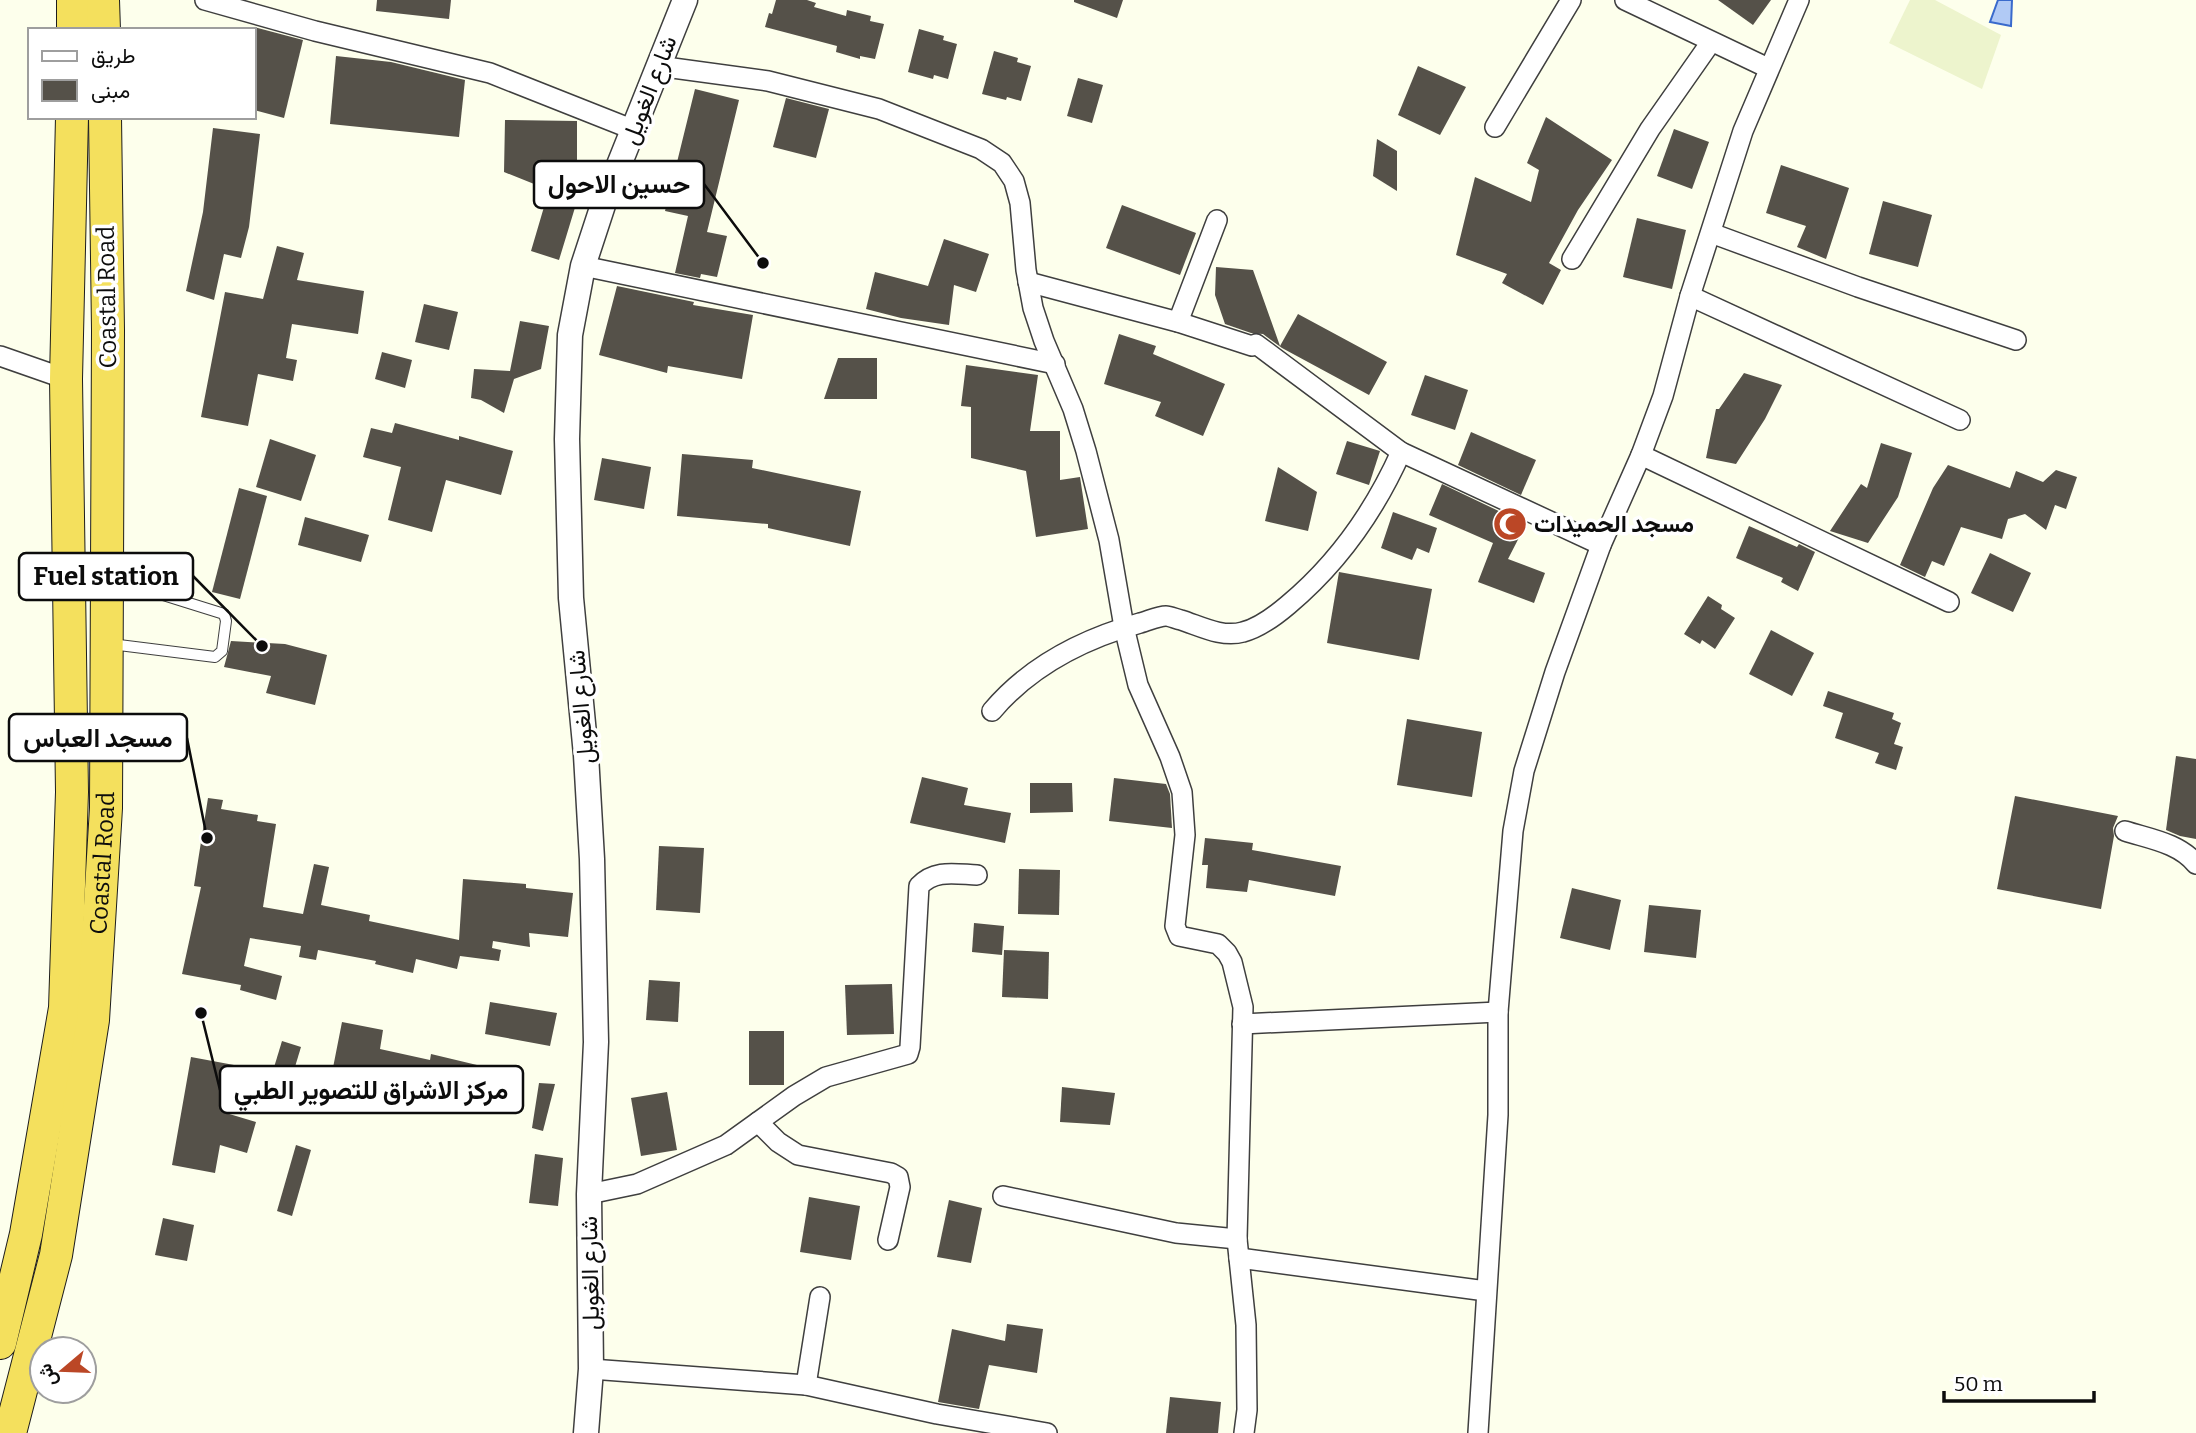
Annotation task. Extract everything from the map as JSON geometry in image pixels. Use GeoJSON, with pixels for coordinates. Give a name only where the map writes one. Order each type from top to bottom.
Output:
{"type":"FeatureCollection","features":[{"type":"Feature","properties":{"kind":"highway"},"geometry":{"type":"LineString","coordinates":[[73,0],[74,28]]}},
{"type":"Feature","properties":{"kind":"highway"},"geometry":{"type":"LineString","coordinates":[[103,0],[104,28]]}},
{"type":"Feature","properties":{"kind":"highway","name":"Coastal Road"},"geometry":{"type":"LineString","coordinates":[[0,1343],[11,1250],[65,1008],[72,792],[66,379],[72,119]]}},
{"type":"Feature","properties":{"kind":"highway","name":"Coastal Road"},"geometry":{"type":"LineString","coordinates":[[10,1433],[56,1255],[93,1020],[106,808],[108,330],[105,119]]}},
{"type":"Feature","properties":{"kind":"street"},"geometry":{"type":"LineString","coordinates":[[205,0],[315,31],[489,74],[634,130]]}},
{"type":"Feature","properties":{"kind":"street","name":"شارع الغويل"},"geometry":{"type":"LineString","coordinates":[[586,1433],[591,1369],[589,1194],[596,1042],[592,859],[586,755],[571,598],[567,439],[570,335],[583,266],[603,205],[685,0]]}},
{"type":"Feature","properties":{"kind":"street"},"geometry":{"type":"LineString","coordinates":[[1495,127],[1571,0]]}},
{"type":"Feature","properties":{"kind":"street"},"geometry":{"type":"LineString","coordinates":[[1625,0],[1768,68]]}},
{"type":"Feature","properties":{"kind":"street"},"geometry":{"type":"LineString","coordinates":[[1478,1433],[1497,1115],[1498,1012],[1511,853],[1524,771],[1546,696],[1601,545],[1641,455],[1663,396],[1690,296],[1743,131],[1798,0]]}},
{"type":"Feature","properties":{"kind":"street"},"geometry":{"type":"LineString","coordinates":[[1786,29],[1811,0]]}},
{"type":"Feature","properties":{"kind":"street"},"geometry":{"type":"LineString","coordinates":[[1572,259],[1650,129],[1711,42]]}},
{"type":"Feature","properties":{"kind":"street"},"geometry":{"type":"LineString","coordinates":[[658,66],[768,81],[879,110],[981,149],[1002,163],[1014,181],[1020,204],[1033,308],[1086,451],[1109,540],[1124,628],[1138,685],[1170,757],[1182,792],[1185,835],[1176,932],[1185,938],[1218,943],[1227,953],[1232,962],[1243,1007],[1238,1248],[1247,1325],[1247,1410],[1244,1433]]}},
{"type":"Feature","properties":{"kind":"street"},"geometry":{"type":"LineString","coordinates":[[1178,322],[1217,220]]}},
{"type":"Feature","properties":{"kind":"street"},"geometry":{"type":"LineString","coordinates":[[1711,233],[1858,288],[2016,340]]}},
{"type":"Feature","properties":{"kind":"street"},"geometry":{"type":"LineString","coordinates":[[583,266],[1055,364]]}},
{"type":"Feature","properties":{"kind":"street"},"geometry":{"type":"LineString","coordinates":[[1028,282],[1178,322],[1252,346],[1256,344],[1401,452],[1601,545]]}},
{"type":"Feature","properties":{"kind":"street"},"geometry":{"type":"LineString","coordinates":[[1690,296],[1960,421]]}},
{"type":"Feature","properties":{"kind":"street"},"geometry":{"type":"LineString","coordinates":[[0,356],[66,379]]}},
{"type":"Feature","properties":{"kind":"street"},"geometry":{"type":"LineString","coordinates":[[992,711],[1010,690],[1027,676],[1075,648],[1124,628],[1167,615],[1229,634],[1242,632],[1270,618],[1311,586],[1350,541],[1401,452]]}},
{"type":"Feature","properties":{"kind":"street"},"geometry":{"type":"LineString","coordinates":[[1641,455],[1949,603]]}},
{"type":"Feature","properties":{"kind":"street"},"geometry":{"type":"LineString","coordinates":[[2126,831],[2173,846],[2189,855],[2196,864]]}},
{"type":"Feature","properties":{"kind":"street"},"geometry":{"type":"LineString","coordinates":[[589,1194],[637,1184],[726,1145],[826,1077],[908,1054],[919,886],[927,878],[942,874],[977,874]]}},
{"type":"Feature","properties":{"kind":"street"},"geometry":{"type":"LineString","coordinates":[[1242,1024],[1498,1012]]}},
{"type":"Feature","properties":{"kind":"street"},"geometry":{"type":"LineString","coordinates":[[758,1122],[778,1142],[798,1155],[891,1172],[898,1177],[900,1187],[887,1240]]}},
{"type":"Feature","properties":{"kind":"street"},"geometry":{"type":"LineString","coordinates":[[1003,1196],[1238,1248],[1486,1291]]}},
{"type":"Feature","properties":{"kind":"street"},"geometry":{"type":"LineString","coordinates":[[806,1385],[820,1297]]}},
{"type":"Feature","properties":{"kind":"street"},"geometry":{"type":"LineString","coordinates":[[591,1369],[806,1385],[936,1414],[1047,1433]]}},
{"type":"Feature","properties":{"kind":"lane"},"geometry":{"type":"LineString","coordinates":[[107,577],[224,614],[226,621],[222,651],[215,657],[107,643]]}},
{"type":"Feature","properties":{"kind":"green space"},"geometry":{"type":"Polygon","coordinates":[[[1910,0],[1935,0],[2001,35],[1982,89],[1889,43],[1910,0]]]}},
{"type":"Feature","properties":{"kind":"water"},"geometry":{"type":"Polygon","coordinates":[[[1998,0],[2012,0],[2011,26],[1990,22],[1998,0]]]}},
{"type":"Feature","properties":{"kind":"building"},"geometry":{"type":"Polygon","coordinates":[[[377,0],[451,0],[449,19],[376,11],[377,0]]]}},
{"type":"Feature","properties":{"kind":"building"},"geometry":{"type":"Polygon","coordinates":[[[776,0],[807,0],[816,3],[814,7],[846,16],[847,10],[871,16],[870,21],[884,24],[875,59],[860,56],[860,59],[836,52],[837,46],[765,27],[776,0]]]}},
{"type":"Feature","properties":{"kind":"building"},"geometry":{"type":"Polygon","coordinates":[[[1074,0],[1123,0],[1117,18],[1074,0]]]}},
{"type":"Feature","properties":{"kind":"building"},"geometry":{"type":"Polygon","coordinates":[[[1718,0],[1771,0],[1753,25],[1718,0]]]}},
{"type":"Feature","properties":{"kind":"building"},"geometry":{"type":"Polygon","coordinates":[[[254,28],[303,40],[284,118],[256,111],[254,28]]]}},
{"type":"Feature","properties":{"kind":"building"},"geometry":{"type":"Polygon","coordinates":[[[919,29],[944,36],[943,40],[957,44],[948,79],[934,75],[933,79],[908,72],[919,29]]]}},
{"type":"Feature","properties":{"kind":"building"},"geometry":{"type":"Polygon","coordinates":[[[994,51],[1018,58],[1017,62],[1031,66],[1021,101],[982,94],[994,51]]]}},
{"type":"Feature","properties":{"kind":"building"},"geometry":{"type":"Polygon","coordinates":[[[336,56],[391,62],[465,80],[459,137],[330,124],[336,56]]]}},
{"type":"Feature","properties":{"kind":"building"},"geometry":{"type":"Polygon","coordinates":[[[1418,66],[1466,87],[1440,135],[1398,115],[1418,66]]]}},
{"type":"Feature","properties":{"kind":"building"},"geometry":{"type":"Polygon","coordinates":[[[1078,78],[1103,85],[1092,123],[1067,116],[1078,78]]]}},
{"type":"Feature","properties":{"kind":"building"},"geometry":{"type":"Polygon","coordinates":[[[695,89],[739,100],[707,232],[727,236],[717,277],[701,274],[700,278],[675,273],[688,216],[665,211],[695,89]]]}},
{"type":"Feature","properties":{"kind":"building"},"geometry":{"type":"Polygon","coordinates":[[[786,98],[829,109],[816,158],[773,147],[786,98]]]}},
{"type":"Feature","properties":{"kind":"building"},"geometry":{"type":"Polygon","coordinates":[[[1546,117],[1612,160],[1578,210],[1549,263],[1561,270],[1543,305],[1502,283],[1507,274],[1456,255],[1475,177],[1531,202],[1539,170],[1527,163],[1546,117]]]}},
{"type":"Feature","properties":{"kind":"building"},"geometry":{"type":"Polygon","coordinates":[[[505,120],[577,121],[577,201],[559,260],[531,251],[549,190],[504,172],[505,120]]]}},
{"type":"Feature","properties":{"kind":"building"},"geometry":{"type":"Polygon","coordinates":[[[213,128],[260,134],[249,227],[241,258],[224,254],[214,300],[186,291],[203,212],[213,128]]]}},
{"type":"Feature","properties":{"kind":"building"},"geometry":{"type":"Polygon","coordinates":[[[1674,129],[1709,142],[1692,189],[1657,176],[1674,129]]]}},
{"type":"Feature","properties":{"kind":"building"},"geometry":{"type":"Polygon","coordinates":[[[1377,139],[1397,151],[1397,191],[1373,176],[1377,139]]]}},
{"type":"Feature","properties":{"kind":"building"},"geometry":{"type":"Polygon","coordinates":[[[1781,165],[1849,188],[1826,259],[1797,247],[1806,226],[1766,213],[1781,165]]]}},
{"type":"Feature","properties":{"kind":"building"},"geometry":{"type":"Polygon","coordinates":[[[1883,201],[1932,215],[1918,267],[1869,254],[1883,201]]]}},
{"type":"Feature","properties":{"kind":"building"},"geometry":{"type":"Polygon","coordinates":[[[1122,205],[1196,233],[1180,275],[1106,248],[1122,205]]]}},
{"type":"Feature","properties":{"kind":"building"},"geometry":{"type":"Polygon","coordinates":[[[1637,218],[1686,230],[1672,289],[1623,277],[1637,218]]]}},
{"type":"Feature","properties":{"kind":"building"},"geometry":{"type":"Polygon","coordinates":[[[944,239],[989,254],[976,292],[954,285],[949,325],[901,318],[866,309],[875,272],[928,286],[944,239]]]}},
{"type":"Feature","properties":{"kind":"building"},"geometry":{"type":"Polygon","coordinates":[[[277,246],[304,253],[297,280],[364,291],[358,334],[292,324],[286,358],[297,360],[293,381],[258,374],[248,426],[201,417],[225,292],[263,299],[277,246]]]}},
{"type":"Feature","properties":{"kind":"building"},"geometry":{"type":"Polygon","coordinates":[[[1216,267],[1253,270],[1280,346],[1298,314],[1387,362],[1369,395],[1282,348],[1263,334],[1225,324],[1215,295],[1216,267]]]}},
{"type":"Feature","properties":{"kind":"building"},"geometry":{"type":"Polygon","coordinates":[[[617,286],[694,302],[693,305],[753,315],[742,379],[668,366],[667,373],[599,355],[617,286]]]}},
{"type":"Feature","properties":{"kind":"building"},"geometry":{"type":"Polygon","coordinates":[[[424,304],[458,312],[449,350],[415,342],[424,304]]]}},
{"type":"Feature","properties":{"kind":"building"},"geometry":{"type":"Polygon","coordinates":[[[520,321],[549,326],[541,369],[514,379],[504,413],[481,400],[471,398],[474,369],[510,371],[520,321]]]}},
{"type":"Feature","properties":{"kind":"building"},"geometry":{"type":"Polygon","coordinates":[[[1119,334],[1156,346],[1153,354],[1225,384],[1203,436],[1155,416],[1161,402],[1104,384],[1119,334]]]}},
{"type":"Feature","properties":{"kind":"building"},"geometry":{"type":"Polygon","coordinates":[[[382,352],[412,360],[405,388],[375,379],[382,352]]]}},
{"type":"Feature","properties":{"kind":"building"},"geometry":{"type":"Polygon","coordinates":[[[838,358],[877,358],[877,399],[824,399],[838,358]]]}},
{"type":"Feature","properties":{"kind":"building"},"geometry":{"type":"Polygon","coordinates":[[[966,365],[1038,375],[1030,431],[1060,431],[1060,480],[1080,477],[1088,529],[1036,537],[1026,471],[971,458],[971,407],[961,406],[966,365]]]}},
{"type":"Feature","properties":{"kind":"building"},"geometry":{"type":"Polygon","coordinates":[[[1744,373],[1782,385],[1765,419],[1736,464],[1706,458],[1716,409],[1719,409],[1744,373]]]}},
{"type":"Feature","properties":{"kind":"building"},"geometry":{"type":"Polygon","coordinates":[[[1425,375],[1468,390],[1455,430],[1411,415],[1425,375]]]}},
{"type":"Feature","properties":{"kind":"building"},"geometry":{"type":"Polygon","coordinates":[[[395,423],[459,440],[459,436],[513,451],[501,495],[446,480],[432,532],[388,520],[401,467],[363,457],[371,428],[392,433],[395,423]]]}},
{"type":"Feature","properties":{"kind":"building"},"geometry":{"type":"Polygon","coordinates":[[[1471,432],[1536,460],[1521,495],[1458,465],[1471,432]]]}},
{"type":"Feature","properties":{"kind":"building"},"geometry":{"type":"Polygon","coordinates":[[[270,439],[316,455],[301,501],[256,487],[270,439]]]}},
{"type":"Feature","properties":{"kind":"building"},"geometry":{"type":"Polygon","coordinates":[[[1347,441],[1380,451],[1369,485],[1336,474],[1347,441]]]}},
{"type":"Feature","properties":{"kind":"building"},"geometry":{"type":"Polygon","coordinates":[[[1881,443],[1912,453],[1898,497],[1868,543],[1830,531],[1861,484],[1867,488],[1881,443]]]}},
{"type":"Feature","properties":{"kind":"building"},"geometry":{"type":"Polygon","coordinates":[[[682,454],[753,460],[752,468],[861,491],[850,546],[768,528],[768,524],[677,516],[682,454]]]}},
{"type":"Feature","properties":{"kind":"building"},"geometry":{"type":"Polygon","coordinates":[[[602,458],[651,467],[644,509],[594,500],[602,458]]]}},
{"type":"Feature","properties":{"kind":"building"},"geometry":{"type":"Polygon","coordinates":[[[1948,465],[2010,488],[2016,471],[2043,482],[2056,470],[2077,477],[2066,509],[2055,505],[2046,530],[2025,514],[2008,519],[2002,539],[1961,527],[1944,566],[1932,561],[1925,577],[1900,565],[1933,488],[1948,465]]]}},
{"type":"Feature","properties":{"kind":"building"},"geometry":{"type":"Polygon","coordinates":[[[1278,467],[1317,492],[1308,531],[1265,521],[1278,467]]]}},
{"type":"Feature","properties":{"kind":"building"},"geometry":{"type":"Polygon","coordinates":[[[1442,484],[1526,524],[1508,559],[1545,573],[1534,603],[1478,582],[1493,543],[1429,515],[1442,484]]]}},
{"type":"Feature","properties":{"kind":"building"},"geometry":{"type":"Polygon","coordinates":[[[239,488],[267,496],[240,599],[212,592],[239,488]]]}},
{"type":"Feature","properties":{"kind":"building"},"geometry":{"type":"Polygon","coordinates":[[[1393,512],[1437,528],[1429,553],[1417,548],[1412,560],[1381,548],[1393,512]]]}},
{"type":"Feature","properties":{"kind":"building"},"geometry":{"type":"Polygon","coordinates":[[[305,517],[369,535],[361,562],[298,545],[305,517]]]}},
{"type":"Feature","properties":{"kind":"building"},"geometry":{"type":"Polygon","coordinates":[[[1749,526],[1815,552],[1798,591],[1781,582],[1783,578],[1736,558],[1749,526]]]}},
{"type":"Feature","properties":{"kind":"building"},"geometry":{"type":"Polygon","coordinates":[[[1990,553],[2031,573],[2013,612],[1971,593],[1990,553]]]}},
{"type":"Feature","properties":{"kind":"building"},"geometry":{"type":"Polygon","coordinates":[[[1339,572],[1432,589],[1419,660],[1327,643],[1339,572]]]}},
{"type":"Feature","properties":{"kind":"building"},"geometry":{"type":"Polygon","coordinates":[[[1708,596],[1735,618],[1715,649],[1702,640],[1700,644],[1684,634],[1708,596]]]}},
{"type":"Feature","properties":{"kind":"building"},"geometry":{"type":"Polygon","coordinates":[[[1771,630],[1814,653],[1792,696],[1749,674],[1771,630]]]}},
{"type":"Feature","properties":{"kind":"building"},"geometry":{"type":"Polygon","coordinates":[[[231,641],[285,644],[327,655],[315,705],[266,693],[271,676],[224,667],[231,641]]]}},
{"type":"Feature","properties":{"kind":"building"},"geometry":{"type":"Polygon","coordinates":[[[1828,691],[1894,713],[1892,719],[1901,723],[1894,744],[1903,747],[1896,770],[1875,763],[1879,753],[1835,738],[1843,713],[1823,706],[1828,691]]]}},
{"type":"Feature","properties":{"kind":"building"},"geometry":{"type":"Polygon","coordinates":[[[1407,719],[1482,732],[1472,797],[1397,785],[1407,719]]]}},
{"type":"Feature","properties":{"kind":"building"},"geometry":{"type":"Polygon","coordinates":[[[2176,756],[2196,759],[2196,839],[2166,830],[2176,756]]]}},
{"type":"Feature","properties":{"kind":"building"},"geometry":{"type":"Polygon","coordinates":[[[922,777],[968,788],[964,805],[1011,813],[1005,843],[910,823],[922,777]]]}},
{"type":"Feature","properties":{"kind":"building"},"geometry":{"type":"Polygon","coordinates":[[[1114,778],[1166,784],[1170,794],[1172,828],[1109,821],[1114,778]]]}},
{"type":"Feature","properties":{"kind":"building"},"geometry":{"type":"Polygon","coordinates":[[[1030,783],[1072,783],[1073,812],[1030,813],[1030,783]]]}},
{"type":"Feature","properties":{"kind":"building"},"geometry":{"type":"Polygon","coordinates":[[[2015,796],[2118,816],[2113,828],[2114,836],[2101,909],[1997,889],[2015,796]]]}},
{"type":"Feature","properties":{"kind":"building"},"geometry":{"type":"Polygon","coordinates":[[[208,798],[223,800],[221,809],[258,815],[257,821],[276,824],[263,907],[303,914],[314,864],[329,867],[321,905],[370,915],[369,921],[459,940],[463,879],[526,884],[526,888],[573,893],[568,937],[529,933],[530,947],[493,941],[492,948],[501,950],[499,961],[460,956],[457,969],[416,959],[413,973],[375,964],[376,961],[318,950],[316,960],[299,957],[301,946],[250,938],[244,966],[282,976],[276,1000],[240,990],[241,985],[182,974],[201,887],[194,886],[208,798]]]}},
{"type":"Feature","properties":{"kind":"building"},"geometry":{"type":"Polygon","coordinates":[[[1205,838],[1253,843],[1252,850],[1341,866],[1335,896],[1249,880],[1247,892],[1206,888],[1208,865],[1202,865],[1205,838]]]}},
{"type":"Feature","properties":{"kind":"building"},"geometry":{"type":"Polygon","coordinates":[[[659,846],[704,848],[700,913],[656,910],[659,846]]]}},
{"type":"Feature","properties":{"kind":"building"},"geometry":{"type":"Polygon","coordinates":[[[1019,869],[1060,870],[1059,915],[1018,914],[1019,869]]]}},
{"type":"Feature","properties":{"kind":"building"},"geometry":{"type":"Polygon","coordinates":[[[1572,888],[1621,900],[1610,950],[1560,938],[1572,888]]]}},
{"type":"Feature","properties":{"kind":"building"},"geometry":{"type":"Polygon","coordinates":[[[1649,905],[1701,910],[1696,958],[1644,952],[1649,905]]]}},
{"type":"Feature","properties":{"kind":"building"},"geometry":{"type":"Polygon","coordinates":[[[974,923],[1004,926],[1002,955],[972,952],[974,923]]]}},
{"type":"Feature","properties":{"kind":"building"},"geometry":{"type":"Polygon","coordinates":[[[1004,950],[1049,952],[1048,999],[1002,997],[1004,950]]]}},
{"type":"Feature","properties":{"kind":"building"},"geometry":{"type":"Polygon","coordinates":[[[649,980],[680,982],[678,1022],[646,1020],[649,980]]]}},
{"type":"Feature","properties":{"kind":"building"},"geometry":{"type":"Polygon","coordinates":[[[892,984],[894,1034],[847,1035],[845,985],[892,984]]]}},
{"type":"Feature","properties":{"kind":"building"},"geometry":{"type":"Polygon","coordinates":[[[490,1002],[557,1013],[550,1046],[485,1034],[490,1002]]]}},
{"type":"Feature","properties":{"kind":"building"},"geometry":{"type":"Polygon","coordinates":[[[342,1022],[383,1030],[380,1049],[430,1060],[431,1054],[477,1065],[464,1114],[418,1102],[417,1110],[388,1104],[389,1100],[329,1088],[342,1022]]]}},
{"type":"Feature","properties":{"kind":"building"},"geometry":{"type":"Polygon","coordinates":[[[749,1031],[784,1031],[784,1085],[749,1085],[749,1031]]]}},
{"type":"Feature","properties":{"kind":"building"},"geometry":{"type":"Polygon","coordinates":[[[282,1041],[301,1047],[291,1080],[272,1074],[282,1041]]]}},
{"type":"Feature","properties":{"kind":"building"},"geometry":{"type":"Polygon","coordinates":[[[191,1057],[234,1065],[226,1113],[256,1122],[247,1153],[220,1145],[215,1173],[172,1165],[191,1057]]]}},
{"type":"Feature","properties":{"kind":"building"},"geometry":{"type":"Polygon","coordinates":[[[539,1083],[555,1084],[543,1131],[532,1128],[539,1083]]]}},
{"type":"Feature","properties":{"kind":"building"},"geometry":{"type":"Polygon","coordinates":[[[1062,1087],[1115,1093],[1110,1125],[1060,1122],[1062,1087]]]}},
{"type":"Feature","properties":{"kind":"building"},"geometry":{"type":"Polygon","coordinates":[[[667,1092],[677,1150],[641,1156],[631,1098],[667,1092]]]}},
{"type":"Feature","properties":{"kind":"building"},"geometry":{"type":"Polygon","coordinates":[[[296,1145],[311,1150],[292,1216],[277,1211],[296,1145]]]}},
{"type":"Feature","properties":{"kind":"building"},"geometry":{"type":"Polygon","coordinates":[[[535,1154],[563,1158],[558,1206],[529,1203],[535,1154]]]}},
{"type":"Feature","properties":{"kind":"building"},"geometry":{"type":"Polygon","coordinates":[[[809,1197],[860,1206],[851,1260],[800,1252],[809,1197]]]}},
{"type":"Feature","properties":{"kind":"building"},"geometry":{"type":"Polygon","coordinates":[[[949,1200],[982,1208],[971,1263],[937,1257],[949,1200]]]}},
{"type":"Feature","properties":{"kind":"building"},"geometry":{"type":"Polygon","coordinates":[[[163,1218],[194,1225],[187,1261],[155,1255],[163,1218]]]}},
{"type":"Feature","properties":{"kind":"building"},"geometry":{"type":"Polygon","coordinates":[[[1007,1324],[1043,1329],[1037,1373],[989,1365],[979,1409],[938,1402],[952,1329],[1005,1341],[1007,1324]]]}},
{"type":"Feature","properties":{"kind":"building"},"geometry":{"type":"Polygon","coordinates":[[[1170,1397],[1221,1402],[1218,1433],[1166,1433],[1170,1397]]]}},
{"type":"Feature","properties":{"kind":"place","name":"حسين الاحول"},"geometry":{"type":"Point","coordinates":[763,263]}},
{"type":"Feature","properties":{"kind":"place","name":"مسجد الحميدات"},"geometry":{"type":"Point","coordinates":[1510,524]}},
{"type":"Feature","properties":{"kind":"place","name":"Fuel station"},"geometry":{"type":"Point","coordinates":[262,646]}},
{"type":"Feature","properties":{"kind":"place","name":"مسجد العباس"},"geometry":{"type":"Point","coordinates":[207,838]}},
{"type":"Feature","properties":{"kind":"place","name":"مركز الاشراق للتصوير الطبي"},"geometry":{"type":"Point","coordinates":[201,1013]}}]}
